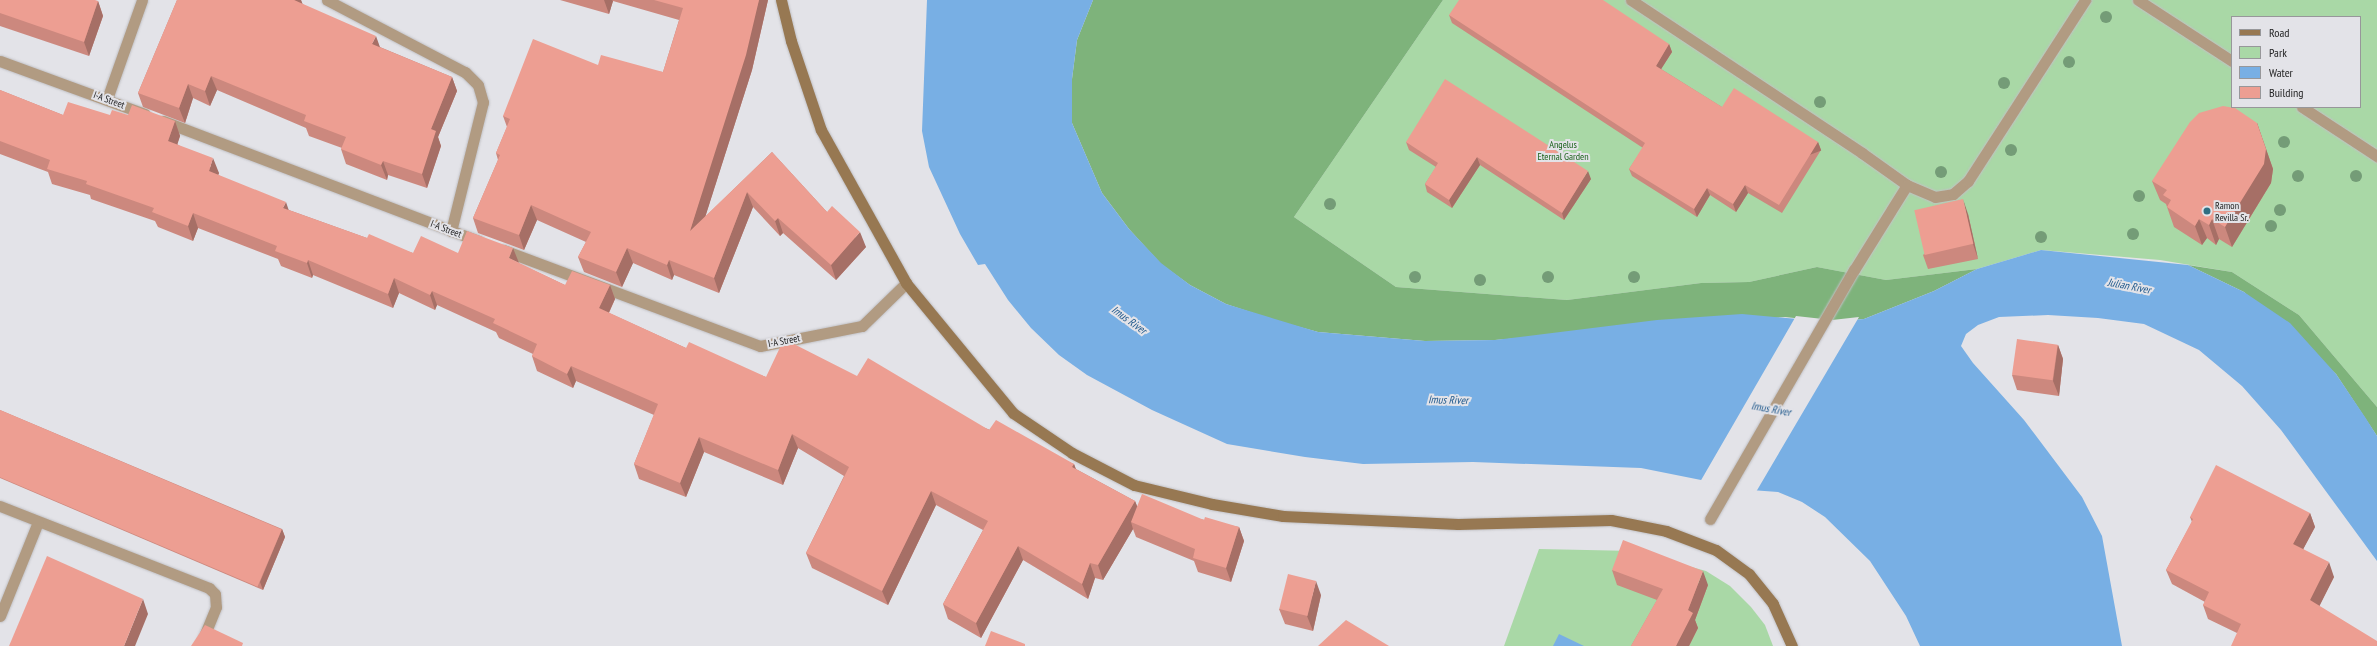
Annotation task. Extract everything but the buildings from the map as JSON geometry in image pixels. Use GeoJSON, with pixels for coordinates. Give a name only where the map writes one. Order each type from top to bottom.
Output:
{"type":"FeatureCollection","features":[{"type":"Feature","properties":{"kind":"main road"},"geometry":{"type":"LineString","coordinates":[[781,0],[791,41],[821,130],[906,283],[1013,413],[1072,453],[1134,485],[1212,504],[1283,516],[1458,524],[1611,520],[1666,531],[1716,550],[1749,574],[1773,604],[1792,646]]}},
{"type":"Feature","properties":{"kind":"street"},"geometry":{"type":"LineString","coordinates":[[107,99],[142,0]]}},
{"type":"Feature","properties":{"kind":"street"},"geometry":{"type":"LineString","coordinates":[[327,0],[465,72],[478,85],[483,102],[451,231]]}},
{"type":"Feature","properties":{"kind":"street"},"geometry":{"type":"LineString","coordinates":[[1631,0],[1862,153],[1907,185],[1926,194],[1945,196],[1953,194],[1968,181],[2085,0]]}},
{"type":"Feature","properties":{"kind":"street"},"geometry":{"type":"LineString","coordinates":[[2138,0],[2231,60]]}},
{"type":"Feature","properties":{"kind":"street","name":"I-A Street"},"geometry":{"type":"LineString","coordinates":[[0,61],[107,99],[451,231],[760,346],[862,326],[906,283]]}},
{"type":"Feature","properties":{"kind":"street"},"geometry":{"type":"LineString","coordinates":[[2304,108],[2377,156]]}},
{"type":"Feature","properties":{"kind":"street"},"geometry":{"type":"LineString","coordinates":[[1710,519],[1854,270],[1907,185]]}},
{"type":"Feature","properties":{"kind":"street"},"geometry":{"type":"LineString","coordinates":[[0,506],[209,588],[215,594],[216,607],[200,646]]}},
{"type":"Feature","properties":{"kind":"street"},"geometry":{"type":"LineString","coordinates":[[0,616],[38,522]]}},
{"type":"Feature","properties":{"kind":"green space"},"geometry":{"type":"Polygon","coordinates":[[[1093,0],[1443,0],[1294,217],[1396,287],[1567,300],[1701,283],[1749,282],[1817,267],[1886,280],[1977,269],[1934,291],[1864,319],[1832,322],[1785,317],[1495,340],[1425,341],[1318,332],[1274,320],[1226,304],[1190,285],[1161,264],[1129,229],[1102,193],[1072,123],[1072,79],[1077,40],[1093,0]]]}},
{"type":"Feature","properties":{"kind":"green space","name":"Angelus Eternal Garden"},"geometry":{"type":"Polygon","coordinates":[[[1443,0],[2377,0],[2377,407],[2299,315],[2232,272],[2160,260],[2041,250],[1977,269],[1886,280],[1817,267],[1749,282],[1701,283],[1567,300],[1396,287],[1294,217],[1443,0]]]}},
{"type":"Feature","properties":{"kind":"green space"},"geometry":{"type":"Polygon","coordinates":[[[2188,265],[2232,272],[2299,315],[2377,407],[2377,436],[2336,374],[2244,292],[2188,265]]]}},
{"type":"Feature","properties":{"kind":"green space"},"geometry":{"type":"Polygon","coordinates":[[[1539,549],[1634,551],[1706,571],[1730,586],[1751,607],[1765,625],[1773,646],[1504,646],[1539,549]]]}},
{"type":"Feature","properties":{"kind":"water"},"geometry":{"type":"Polygon","coordinates":[[[927,0],[1093,0],[1077,40],[1072,79],[1072,123],[1102,193],[1129,229],[1161,263],[1190,285],[1226,304],[1318,332],[1425,341],[1495,340],[1657,320],[1742,314],[1832,322],[1864,319],[1934,291],[1977,269],[2041,250],[2188,265],[2244,292],[2290,323],[2336,374],[2365,417],[2377,436],[2377,561],[2281,430],[2242,386],[2199,350],[2144,324],[2098,318],[2048,315],[1999,317],[1978,325],[1966,334],[1961,346],[1973,363],[2024,420],[2082,497],[2102,536],[2122,646],[1920,646],[1906,616],[1870,561],[1825,517],[1802,502],[1778,492],[1751,490],[1641,468],[1473,462],[1363,464],[1305,457],[1227,444],[1152,410],[1087,375],[1059,355],[1031,328],[1008,300],[985,264],[978,265],[960,234],[929,167],[922,131],[927,0]]]}},
{"type":"Feature","properties":{"kind":"water"},"geometry":{"type":"Polygon","coordinates":[[[1559,634],[1584,646],[1553,646],[1559,634]]]}},
{"type":"Feature","properties":{"kind":"pier"},"geometry":{"type":"Polygon","coordinates":[[[1796,316],[1832,320],[1859,317],[1756,492],[1700,482],[1796,316]]]}},
{"type":"Feature","properties":{"kind":"place","name":"Ramon Revilla Sr."},"geometry":{"type":"Point","coordinates":[2207,211]}},
{"type":"Feature","properties":{"kind":"water label","name":"Julian River"},"geometry":{"type":"Point","coordinates":[2129,286]}},
{"type":"Feature","properties":{"kind":"water label","name":"Imus River"},"geometry":{"type":"Point","coordinates":[1129,320]}},
{"type":"Feature","properties":{"kind":"water label","name":"Imus River"},"geometry":{"type":"Point","coordinates":[1448,400]}},
{"type":"Feature","properties":{"kind":"water label","name":"Imus River"},"geometry":{"type":"Point","coordinates":[1771,409]}}]}
